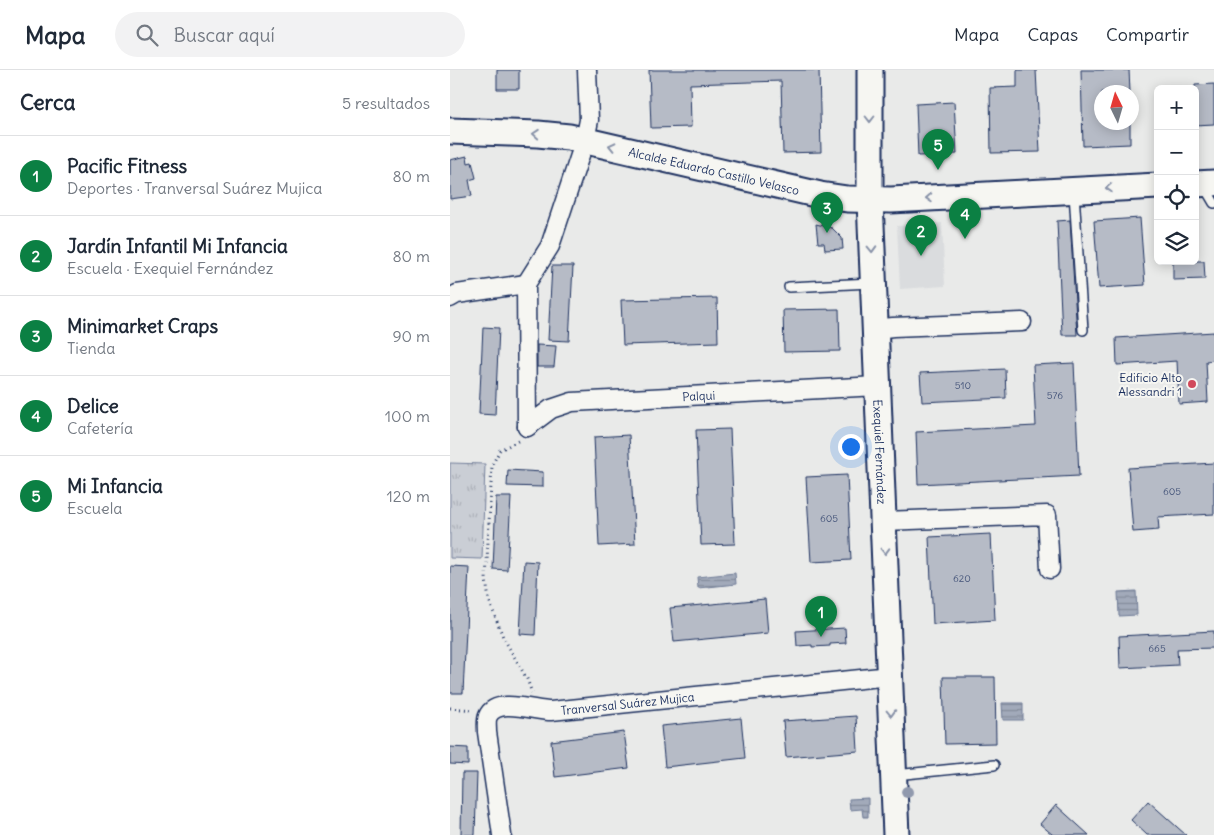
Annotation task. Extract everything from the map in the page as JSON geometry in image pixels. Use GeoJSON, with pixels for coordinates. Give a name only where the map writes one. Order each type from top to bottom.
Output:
{"type":"FeatureCollection","features":[{"type":"Feature","properties":{"kind":"street"},"geometry":{"type":"LineString","coordinates":[[527,427],[526,284],[550,246],[585,140],[589,120],[587,70]]}},
{"type":"Feature","properties":{"kind":"street","name":"Exequiel Fernández"},"geometry":{"type":"LineString","coordinates":[[870,70],[870,200],[896,835]]}},
{"type":"Feature","properties":{"kind":"street","name":"Alcalde Eduardo Castillo Velasco"},"geometry":{"type":"LineString","coordinates":[[450,131],[538,134],[585,140],[820,195],[847,199],[870,200],[1154,186]]}},
{"type":"Feature","properties":{"kind":"street"},"geometry":{"type":"LineString","coordinates":[[450,298],[457,294],[526,284]]}},
{"type":"Feature","properties":{"kind":"street"},"geometry":{"type":"LineString","coordinates":[[876,329],[1022,322]]}},
{"type":"Feature","properties":{"kind":"street","name":"Palqui"},"geometry":{"type":"LineString","coordinates":[[527,427],[551,409],[572,402],[878,386]]}},
{"type":"Feature","properties":{"kind":"street"},"geometry":{"type":"LineString","coordinates":[[884,521],[1047,516],[1050,569]]}},
{"type":"Feature","properties":{"kind":"street","name":"Tranversal Suárez Mujica"},"geometry":{"type":"LineString","coordinates":[[502,835],[487,732],[488,717],[492,711],[501,706],[507,705],[538,711],[890,676]]}},
{"type":"Feature","properties":{"kind":"lane"},"geometry":{"type":"LineString","coordinates":[[1073,190],[1083,330]]}},
{"type":"Feature","properties":{"kind":"lane"},"geometry":{"type":"LineString","coordinates":[[789,287],[874,284]]}},
{"type":"Feature","properties":{"kind":"lane"},"geometry":{"type":"LineString","coordinates":[[894,776],[994,765]]}},
{"type":"Feature","properties":{"kind":"path"},"geometry":{"type":"LineString","coordinates":[[527,427],[524,438],[500,450],[492,465],[486,580],[489,600],[503,637],[527,679],[538,711]]}},
{"type":"Feature","properties":{"kind":"shaded area"},"geometry":{"type":"Polygon","coordinates":[[[942,223],[945,286],[900,289],[897,226],[942,223]]]}},
{"type":"Feature","properties":{"kind":"green space"},"geometry":{"type":"Polygon","coordinates":[[[450,463],[485,464],[482,559],[450,558],[450,463]]]}},
{"type":"Feature","properties":{"kind":"water"},"geometry":{"type":"Polygon","coordinates":[[[735,573],[736,584],[698,588],[697,577],[735,573]]]}},
{"type":"Feature","properties":{"kind":"water"},"geometry":{"type":"Polygon","coordinates":[[[1136,591],[1137,615],[1119,616],[1118,592],[1136,591]]]}},
{"type":"Feature","properties":{"kind":"water"},"geometry":{"type":"Polygon","coordinates":[[[1002,703],[1023,703],[1023,720],[1003,720],[1002,703]]]}},
{"type":"Feature","properties":{"kind":"water"},"geometry":{"type":"Polygon","coordinates":[[[868,798],[868,817],[863,817],[862,809],[850,810],[849,799],[868,798]]]}},
{"type":"Feature","properties":{"kind":"building"},"geometry":{"type":"Polygon","coordinates":[[[497,70],[519,70],[519,89],[497,89],[497,70]]]}},
{"type":"Feature","properties":{"kind":"building"},"geometry":{"type":"Polygon","coordinates":[[[649,70],[819,70],[821,152],[783,153],[781,81],[690,84],[691,127],[651,128],[649,70]]]}},
{"type":"Feature","properties":{"kind":"building"},"geometry":{"type":"Polygon","coordinates":[[[1017,70],[1036,70],[1040,152],[991,153],[990,88],[1017,87],[1017,70]]]}},
{"type":"Feature","properties":{"kind":"building"},"geometry":{"type":"Polygon","coordinates":[[[1081,70],[1129,70],[1130,85],[1094,85],[1094,130],[1130,130],[1130,144],[1083,146],[1081,70]]]}},
{"type":"Feature","properties":{"kind":"building"},"geometry":{"type":"Polygon","coordinates":[[[1214,84],[1214,124],[1199,125],[1199,85],[1195,85],[1214,84]]]}},
{"type":"Feature","properties":{"kind":"building"},"geometry":{"type":"Polygon","coordinates":[[[954,102],[957,154],[918,156],[916,104],[954,102]]]}},
{"type":"Feature","properties":{"kind":"building"},"geometry":{"type":"Polygon","coordinates":[[[467,156],[468,163],[472,162],[476,178],[469,180],[472,196],[450,199],[450,160],[467,156]]]}},
{"type":"Feature","properties":{"kind":"building"},"geometry":{"type":"Polygon","coordinates":[[[1140,218],[1145,285],[1099,288],[1094,221],[1140,218]]]}},
{"type":"Feature","properties":{"kind":"building"},"geometry":{"type":"Polygon","coordinates":[[[1070,220],[1077,335],[1062,335],[1057,221],[1070,220]]]}},
{"type":"Feature","properties":{"kind":"building"},"geometry":{"type":"Polygon","coordinates":[[[816,224],[832,228],[842,238],[843,249],[825,250],[824,243],[818,243],[816,224]]]}},
{"type":"Feature","properties":{"kind":"building"},"geometry":{"type":"Polygon","coordinates":[[[1199,261],[1204,261],[1205,279],[1173,280],[1173,265],[1199,265],[1199,261]]]}},
{"type":"Feature","properties":{"kind":"building"},"geometry":{"type":"Polygon","coordinates":[[[552,266],[573,266],[569,341],[548,340],[552,266]]]}},
{"type":"Feature","properties":{"kind":"building"},"geometry":{"type":"Polygon","coordinates":[[[717,298],[718,342],[623,345],[621,300],[717,298]]]}},
{"type":"Feature","properties":{"kind":"building"},"geometry":{"type":"Polygon","coordinates":[[[839,309],[840,351],[784,352],[783,310],[839,309]]]}},
{"type":"Feature","properties":{"kind":"building"},"geometry":{"type":"Polygon","coordinates":[[[483,327],[499,328],[495,415],[479,414],[483,327]]]}},
{"type":"Feature","properties":{"kind":"building","name":"Edificio Alto Alessandri 1"},"geometry":{"type":"Polygon","coordinates":[[[1214,332],[1214,360],[1206,361],[1208,402],[1179,404],[1177,361],[1117,365],[1116,338],[1214,332]]]}},
{"type":"Feature","properties":{"kind":"building"},"geometry":{"type":"Polygon","coordinates":[[[537,345],[556,346],[554,367],[537,367],[537,345]]]}},
{"type":"Feature","properties":{"kind":"building"},"geometry":{"type":"Polygon","coordinates":[[[1074,363],[1079,476],[918,484],[916,432],[1036,426],[1033,365],[1074,363]]]}},
{"type":"Feature","properties":{"kind":"building"},"geometry":{"type":"Polygon","coordinates":[[[1005,369],[1006,398],[922,402],[920,373],[1005,369]]]}},
{"type":"Feature","properties":{"kind":"building"},"geometry":{"type":"Polygon","coordinates":[[[730,429],[735,544],[701,545],[696,430],[730,429]]]}},
{"type":"Feature","properties":{"kind":"building"},"geometry":{"type":"Polygon","coordinates":[[[629,435],[635,544],[599,546],[594,437],[629,435]]]}},
{"type":"Feature","properties":{"kind":"building"},"geometry":{"type":"Polygon","coordinates":[[[1214,463],[1214,514],[1158,517],[1159,530],[1133,532],[1128,468],[1214,463]]]}},
{"type":"Feature","properties":{"kind":"building"},"geometry":{"type":"Polygon","coordinates":[[[508,470],[543,472],[543,487],[507,486],[508,470]]]}},
{"type":"Feature","properties":{"kind":"building"},"geometry":{"type":"Polygon","coordinates":[[[847,475],[851,560],[811,562],[806,477],[847,475]]]}},
{"type":"Feature","properties":{"kind":"building"},"geometry":{"type":"Polygon","coordinates":[[[496,497],[511,497],[507,570],[493,569],[496,497]]]}},
{"type":"Feature","properties":{"kind":"building"},"geometry":{"type":"Polygon","coordinates":[[[991,534],[995,620],[933,624],[929,537],[991,534]]]}},
{"type":"Feature","properties":{"kind":"building"},"geometry":{"type":"Polygon","coordinates":[[[524,561],[538,562],[535,635],[520,634],[524,561]]]}},
{"type":"Feature","properties":{"kind":"building"},"geometry":{"type":"Polygon","coordinates":[[[450,566],[469,567],[463,693],[450,693],[450,566]]]}},
{"type":"Feature","properties":{"kind":"building"},"geometry":{"type":"Polygon","coordinates":[[[765,599],[768,633],[674,642],[670,608],[765,599]]]}},
{"type":"Feature","properties":{"kind":"building"},"geometry":{"type":"Polygon","coordinates":[[[845,628],[846,643],[830,644],[830,646],[797,646],[796,631],[845,628]]]}},
{"type":"Feature","properties":{"kind":"building"},"geometry":{"type":"Polygon","coordinates":[[[1214,631],[1214,648],[1177,649],[1178,665],[1120,668],[1119,636],[1214,631]]]}},
{"type":"Feature","properties":{"kind":"building"},"geometry":{"type":"Polygon","coordinates":[[[943,677],[995,677],[996,743],[945,744],[943,677]]]}},
{"type":"Feature","properties":{"kind":"building"},"geometry":{"type":"Polygon","coordinates":[[[856,716],[858,751],[786,757],[783,721],[856,716]]]}},
{"type":"Feature","properties":{"kind":"building"},"geometry":{"type":"Polygon","coordinates":[[[741,718],[745,758],[665,767],[661,726],[741,718]]]}},
{"type":"Feature","properties":{"kind":"building"},"geometry":{"type":"Polygon","coordinates":[[[624,732],[629,768],[555,777],[551,741],[624,732]]]}},
{"type":"Feature","properties":{"kind":"building"},"geometry":{"type":"Polygon","coordinates":[[[450,747],[468,748],[468,765],[450,764],[450,747]]]}},
{"type":"Feature","properties":{"kind":"building"},"geometry":{"type":"Polygon","coordinates":[[[462,773],[477,773],[475,835],[461,835],[462,773]]]}},
{"type":"Feature","properties":{"kind":"building"},"geometry":{"type":"Polygon","coordinates":[[[1148,801],[1186,835],[1147,835],[1131,820],[1148,801]]]}},
{"type":"Feature","properties":{"kind":"building"},"geometry":{"type":"Polygon","coordinates":[[[1056,805],[1089,835],[1053,835],[1040,824],[1056,805]]]}},
{"type":"Feature","properties":{"kind":"place","name":"Mi Infancia"},"geometry":{"type":"Point","coordinates":[938,170]}},
{"type":"Feature","properties":{"kind":"place","name":"Minimarket Craps"},"geometry":{"type":"Point","coordinates":[827,233]}},
{"type":"Feature","properties":{"kind":"place","name":"Delice"},"geometry":{"type":"Point","coordinates":[965,239]}},
{"type":"Feature","properties":{"kind":"place","name":"Jardín Infantil Mi Infancia"},"geometry":{"type":"Point","coordinates":[921,256]}},
{"type":"Feature","properties":{"kind":"place","name":"Edificio Alto Alessandri 1"},"geometry":{"type":"Point","coordinates":[1192,384]}},
{"type":"Feature","properties":{"kind":"place","name":"Pacific Fitness"},"geometry":{"type":"Point","coordinates":[821,637]}}]}
